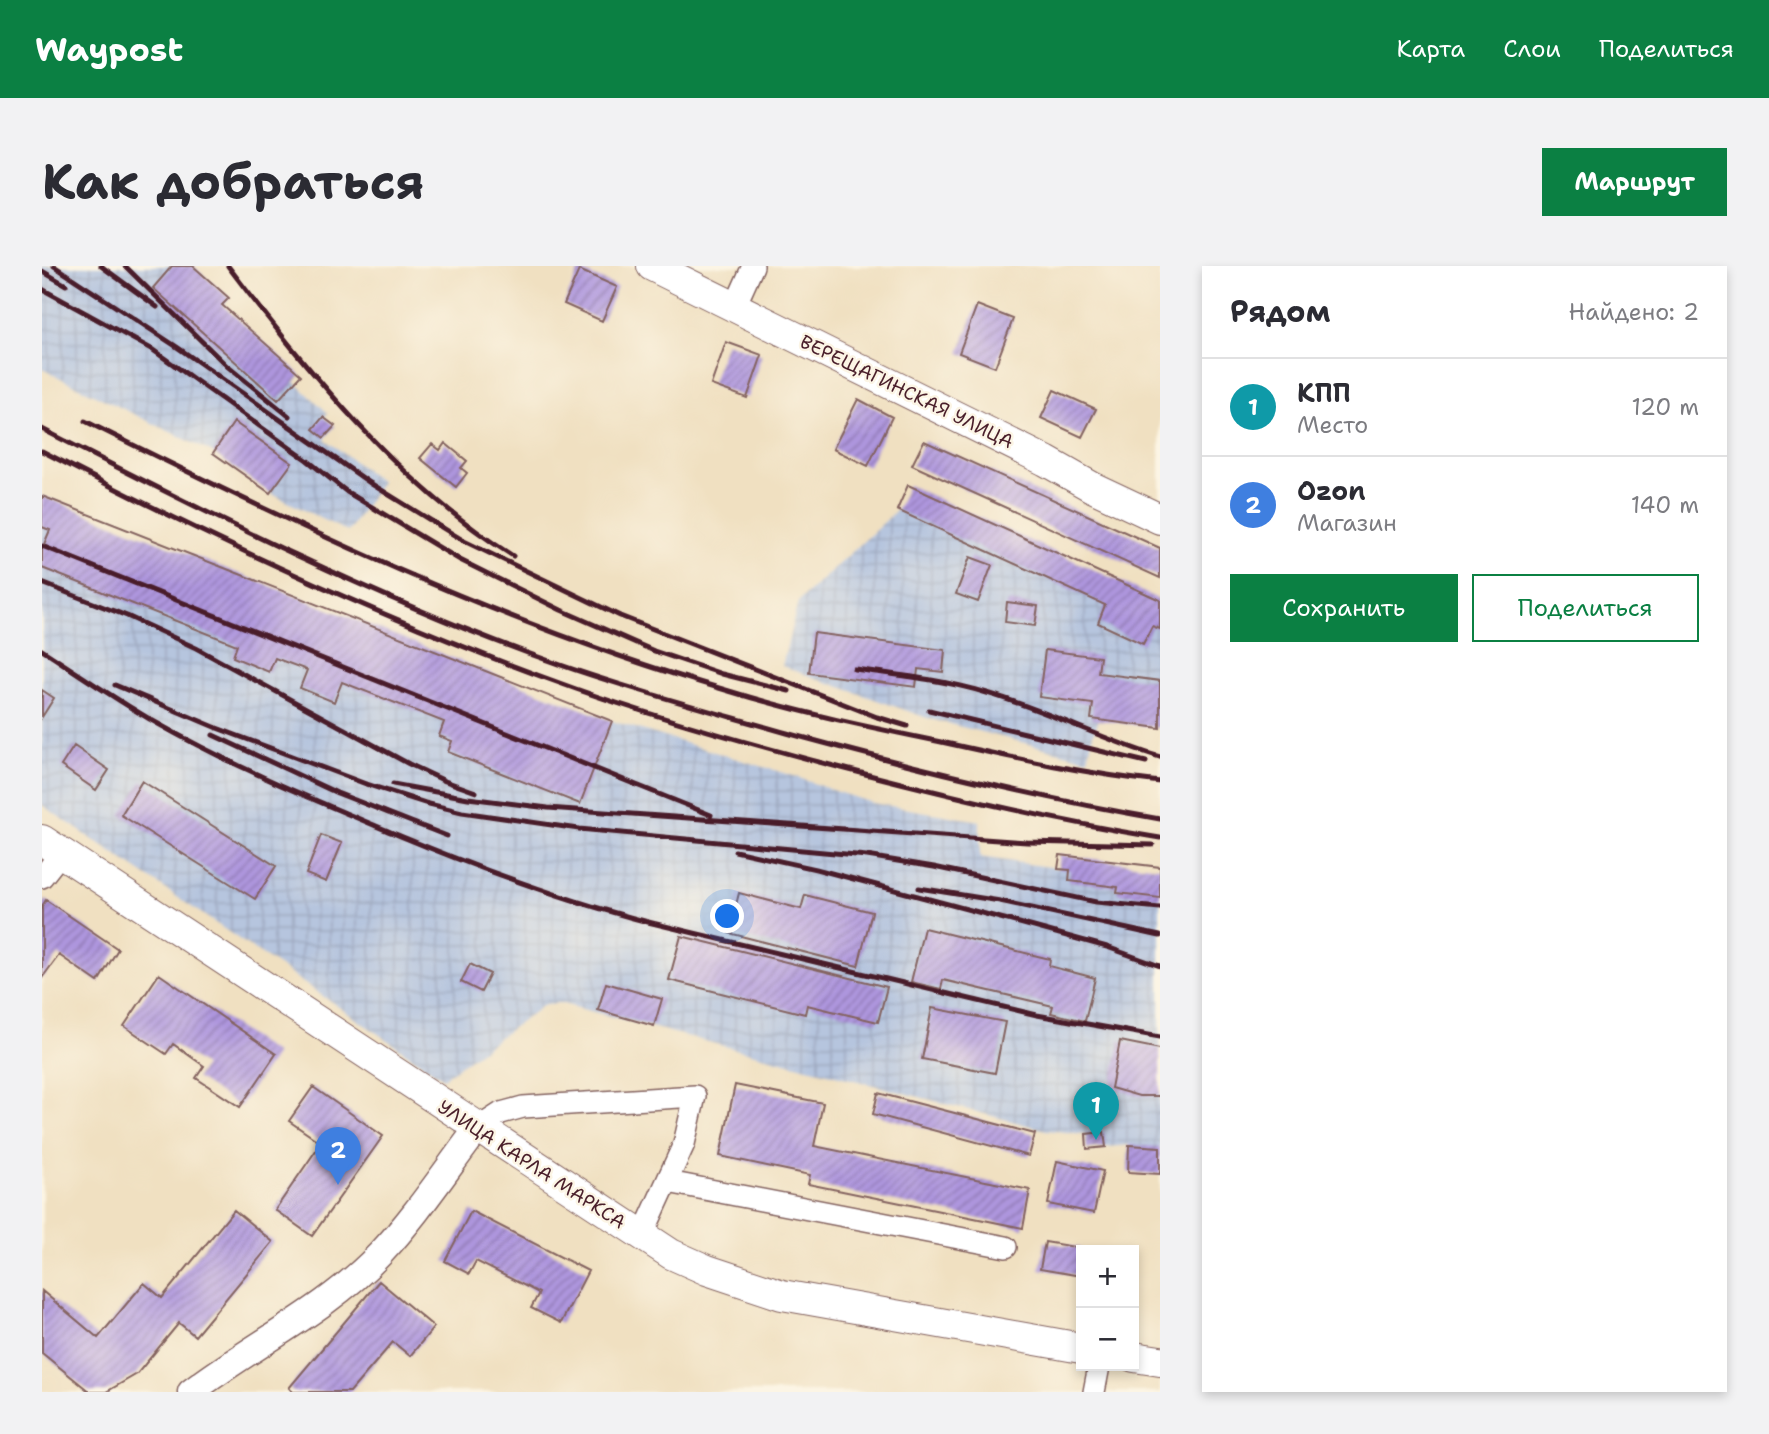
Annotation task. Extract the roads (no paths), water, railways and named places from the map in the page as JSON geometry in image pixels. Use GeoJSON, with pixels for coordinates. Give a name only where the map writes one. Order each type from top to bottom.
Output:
{"type":"FeatureCollection","features":[{"type":"Feature","properties":{"kind":"main road","name":"ВЕРЕЩАГИНСКАЯ УЛИЦА"},"geometry":{"type":"LineString","coordinates":[[652,266],[1160,519]]}},
{"type":"Feature","properties":{"kind":"main road","name":"УЛИЦА КАРЛА МАРКСА"},"geometry":{"type":"LineString","coordinates":[[52,846],[671,1254],[707,1270],[782,1295],[1076,1347]]}},
{"type":"Feature","properties":{"kind":"main road"},"geometry":{"type":"LineString","coordinates":[[1139,1358],[1160,1361]]}},
{"type":"Feature","properties":{"kind":"street"},"geometry":{"type":"LineString","coordinates":[[735,306],[753,266]]}},
{"type":"Feature","properties":{"kind":"street"},"geometry":{"type":"LineString","coordinates":[[42,877],[52,846]]}},
{"type":"Feature","properties":{"kind":"street"},"geometry":{"type":"LineString","coordinates":[[191,1392],[339,1290],[379,1255],[478,1128],[501,1113],[523,1107],[695,1096],[684,1144],[642,1236]]}},
{"type":"Feature","properties":{"kind":"street"},"geometry":{"type":"LineString","coordinates":[[668,1182],[1006,1247]]}},
{"type":"Feature","properties":{"kind":"street"},"geometry":{"type":"LineString","coordinates":[[1094,1392],[1098,1371]]}},
{"type":"Feature","properties":{"kind":"railway"},"geometry":{"type":"LineString","coordinates":[[54,266],[177,347],[370,483],[464,541],[620,616],[877,717],[907,726]]}},
{"type":"Feature","properties":{"kind":"railway"},"geometry":{"type":"LineString","coordinates":[[101,266],[157,307]]}},
{"type":"Feature","properties":{"kind":"railway"},"geometry":{"type":"LineString","coordinates":[[125,266],[227,366],[289,416]]}},
{"type":"Feature","properties":{"kind":"railway"},"geometry":{"type":"LineString","coordinates":[[228,266],[323,385],[394,461],[472,528],[513,556]]}},
{"type":"Feature","properties":{"kind":"railway"},"geometry":{"type":"LineString","coordinates":[[42,271],[66,285]]}},
{"type":"Feature","properties":{"kind":"railway"},"geometry":{"type":"LineString","coordinates":[[42,289],[153,350],[307,460],[347,492],[460,560],[561,610],[654,651],[722,674],[789,691]]}},
{"type":"Feature","properties":{"kind":"railway"},"geometry":{"type":"LineString","coordinates":[[85,421],[242,498],[401,571],[563,636],[645,665],[756,699],[837,720],[1053,766],[1160,782]]}},
{"type":"Feature","properties":{"kind":"railway"},"geometry":{"type":"LineString","coordinates":[[42,429],[232,525],[361,585],[558,664],[672,700],[880,758],[1019,791],[1160,819]]}},
{"type":"Feature","properties":{"kind":"railway"},"geometry":{"type":"LineString","coordinates":[[42,451],[238,549],[372,609],[507,664],[608,700],[736,739],[915,787],[1037,815],[1160,838]]}},
{"type":"Feature","properties":{"kind":"railway"},"geometry":{"type":"LineString","coordinates":[[42,546],[711,815]]}},
{"type":"Feature","properties":{"kind":"railway"},"geometry":{"type":"LineString","coordinates":[[42,583],[127,616],[196,648],[409,764],[476,792]]}},
{"type":"Feature","properties":{"kind":"railway"},"geometry":{"type":"LineString","coordinates":[[42,650],[153,721],[241,767],[393,833],[519,882],[648,922],[1037,1015],[1160,1037]]}},
{"type":"Feature","properties":{"kind":"railway"},"geometry":{"type":"LineString","coordinates":[[854,669],[971,688],[1160,757]]}},
{"type":"Feature","properties":{"kind":"railway"},"geometry":{"type":"LineString","coordinates":[[115,685],[217,728],[366,784],[462,812],[579,829],[867,856],[934,867],[1096,902],[1160,908]]}},
{"type":"Feature","properties":{"kind":"railway"},"geometry":{"type":"LineString","coordinates":[[929,710],[1146,762]]}},
{"type":"Feature","properties":{"kind":"railway"},"geometry":{"type":"LineString","coordinates":[[213,735],[337,793],[447,836]]}},
{"type":"Feature","properties":{"kind":"railway"},"geometry":{"type":"LineString","coordinates":[[393,784],[468,798],[548,808],[1027,842],[1153,845]]}},
{"type":"Feature","properties":{"kind":"railway"},"geometry":{"type":"LineString","coordinates":[[735,851],[816,869],[1008,920],[1107,947],[1160,966]]}},
{"type":"Feature","properties":{"kind":"railway"},"geometry":{"type":"LineString","coordinates":[[919,888],[1000,901],[1160,936]]}},
{"type":"Feature","properties":{"kind":"place","name":"КПП"},"geometry":{"type":"Point","coordinates":[1096,1140]}},
{"type":"Feature","properties":{"kind":"place","name":"Ozon"},"geometry":{"type":"Point","coordinates":[338,1185]}}]}
